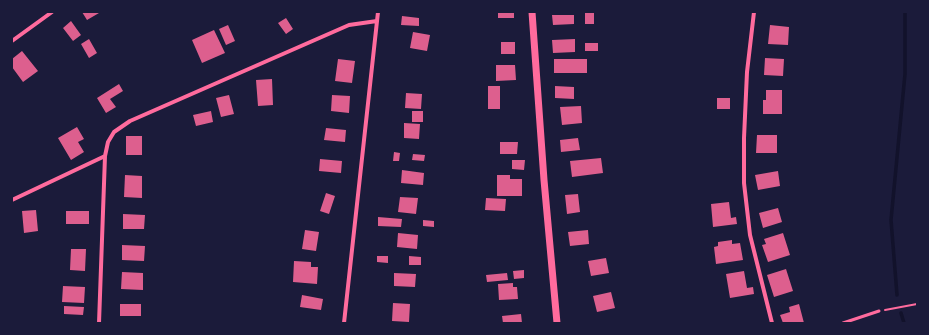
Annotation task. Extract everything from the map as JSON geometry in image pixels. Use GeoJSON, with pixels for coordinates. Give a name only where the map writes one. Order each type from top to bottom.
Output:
{"type":"FeatureCollection","features":[{"type":"Feature","properties":{"kind":"street"},"geometry":{"type":"LineString","coordinates":[[12,41],[52,12]]}},
{"type":"Feature","properties":{"kind":"street"},"geometry":{"type":"LineString","coordinates":[[344,323],[378,12]]}},
{"type":"Feature","properties":{"kind":"street"},"geometry":{"type":"LineString","coordinates":[[532,12],[547,218],[557,323]]}},
{"type":"Feature","properties":{"kind":"street"},"geometry":{"type":"LineString","coordinates":[[754,12],[747,72],[744,138],[744,183],[750,235],[772,323]]}},
{"type":"Feature","properties":{"kind":"street"},"geometry":{"type":"LineString","coordinates":[[99,323],[105,156],[108,142],[114,132],[130,121],[349,25],[377,21]]}},
{"type":"Feature","properties":{"kind":"street"},"geometry":{"type":"LineString","coordinates":[[12,200],[105,156]]}},
{"type":"Feature","properties":{"kind":"lane"},"geometry":{"type":"LineString","coordinates":[[843,323],[879,311]]}},
{"type":"Feature","properties":{"kind":"path"},"geometry":{"type":"LineString","coordinates":[[879,311],[917,304]]}},
{"type":"Feature","properties":{"kind":"building"},"geometry":{"type":"Polygon","coordinates":[[[82,12],[98,12],[99,13],[87,20],[82,12]]]}},
{"type":"Feature","properties":{"kind":"building"},"geometry":{"type":"Polygon","coordinates":[[[498,12],[514,12],[514,18],[498,18],[498,12]]]}},
{"type":"Feature","properties":{"kind":"building"},"geometry":{"type":"Polygon","coordinates":[[[585,12],[594,12],[594,24],[585,24],[585,12]]]}},
{"type":"Feature","properties":{"kind":"building"},"geometry":{"type":"Polygon","coordinates":[[[552,15],[574,15],[574,24],[553,25],[552,15]]]}},
{"type":"Feature","properties":{"kind":"building"},"geometry":{"type":"Polygon","coordinates":[[[402,16],[419,18],[419,26],[401,25],[402,16]]]}},
{"type":"Feature","properties":{"kind":"building"},"geometry":{"type":"Polygon","coordinates":[[[286,18],[293,29],[286,34],[278,23],[286,18]]]}},
{"type":"Feature","properties":{"kind":"building"},"geometry":{"type":"Polygon","coordinates":[[[71,21],[81,35],[73,41],[63,28],[71,21]]]}},
{"type":"Feature","properties":{"kind":"building"},"geometry":{"type":"Polygon","coordinates":[[[228,25],[235,41],[226,45],[219,29],[228,25]]]}},
{"type":"Feature","properties":{"kind":"building"},"geometry":{"type":"Polygon","coordinates":[[[770,25],[789,27],[788,45],[768,44],[770,25]]]}},
{"type":"Feature","properties":{"kind":"building"},"geometry":{"type":"Polygon","coordinates":[[[214,30],[225,53],[202,63],[192,40],[214,30]]]}},
{"type":"Feature","properties":{"kind":"building"},"geometry":{"type":"Polygon","coordinates":[[[413,32],[430,35],[427,51],[410,48],[413,32]]]}},
{"type":"Feature","properties":{"kind":"building"},"geometry":{"type":"Polygon","coordinates":[[[89,39],[97,53],[89,58],[81,44],[89,39]]]}},
{"type":"Feature","properties":{"kind":"building"},"geometry":{"type":"Polygon","coordinates":[[[575,39],[575,52],[553,53],[552,40],[575,39]]]}},
{"type":"Feature","properties":{"kind":"building"},"geometry":{"type":"Polygon","coordinates":[[[501,42],[515,42],[515,54],[501,54],[501,42]]]}},
{"type":"Feature","properties":{"kind":"building"},"geometry":{"type":"Polygon","coordinates":[[[585,43],[598,43],[598,51],[585,51],[585,43]]]}},
{"type":"Feature","properties":{"kind":"building"},"geometry":{"type":"Polygon","coordinates":[[[22,51],[38,71],[23,82],[12,67],[12,59],[22,51]]]}},
{"type":"Feature","properties":{"kind":"building"},"geometry":{"type":"Polygon","coordinates":[[[765,58],[784,59],[783,76],[764,75],[765,58]]]}},
{"type":"Feature","properties":{"kind":"building"},"geometry":{"type":"Polygon","coordinates":[[[338,59],[355,61],[352,83],[335,81],[338,59]]]}},
{"type":"Feature","properties":{"kind":"building"},"geometry":{"type":"Polygon","coordinates":[[[554,59],[587,59],[587,73],[554,73],[554,59]]]}},
{"type":"Feature","properties":{"kind":"building"},"geometry":{"type":"Polygon","coordinates":[[[496,65],[515,65],[516,80],[496,81],[496,65]]]}},
{"type":"Feature","properties":{"kind":"building"},"geometry":{"type":"Polygon","coordinates":[[[272,79],[273,105],[258,106],[256,80],[272,79]]]}},
{"type":"Feature","properties":{"kind":"building"},"geometry":{"type":"Polygon","coordinates":[[[119,84],[123,91],[110,99],[116,107],[106,113],[97,98],[119,84]]]}},
{"type":"Feature","properties":{"kind":"building"},"geometry":{"type":"Polygon","coordinates":[[[488,86],[500,86],[500,109],[488,109],[488,86]]]}},
{"type":"Feature","properties":{"kind":"building"},"geometry":{"type":"Polygon","coordinates":[[[555,86],[574,87],[574,99],[555,98],[555,86]]]}},
{"type":"Feature","properties":{"kind":"building"},"geometry":{"type":"Polygon","coordinates":[[[766,90],[782,90],[782,114],[763,114],[763,100],[766,100],[766,90]]]}},
{"type":"Feature","properties":{"kind":"building"},"geometry":{"type":"Polygon","coordinates":[[[406,93],[422,94],[421,109],[405,108],[406,93]]]}},
{"type":"Feature","properties":{"kind":"building"},"geometry":{"type":"Polygon","coordinates":[[[229,95],[234,114],[221,117],[216,98],[229,95]]]}},
{"type":"Feature","properties":{"kind":"building"},"geometry":{"type":"Polygon","coordinates":[[[332,95],[350,96],[349,113],[331,111],[332,95]]]}},
{"type":"Feature","properties":{"kind":"building"},"geometry":{"type":"Polygon","coordinates":[[[717,98],[730,98],[730,109],[717,109],[717,98]]]}},
{"type":"Feature","properties":{"kind":"building"},"geometry":{"type":"Polygon","coordinates":[[[581,106],[582,123],[562,125],[560,107],[581,106]]]}},
{"type":"Feature","properties":{"kind":"building"},"geometry":{"type":"Polygon","coordinates":[[[211,111],[213,122],[196,126],[193,115],[211,111]]]}},
{"type":"Feature","properties":{"kind":"building"},"geometry":{"type":"Polygon","coordinates":[[[412,111],[423,111],[423,122],[412,122],[412,111]]]}},
{"type":"Feature","properties":{"kind":"building"},"geometry":{"type":"Polygon","coordinates":[[[404,123],[420,124],[419,139],[404,138],[404,123]]]}},
{"type":"Feature","properties":{"kind":"building"},"geometry":{"type":"Polygon","coordinates":[[[77,127],[84,139],[78,142],[84,152],[71,160],[58,138],[77,127]]]}},
{"type":"Feature","properties":{"kind":"building"},"geometry":{"type":"Polygon","coordinates":[[[326,128],[346,130],[345,142],[324,140],[326,128]]]}},
{"type":"Feature","properties":{"kind":"building"},"geometry":{"type":"Polygon","coordinates":[[[757,135],[777,135],[777,153],[756,153],[757,135]]]}},
{"type":"Feature","properties":{"kind":"building"},"geometry":{"type":"Polygon","coordinates":[[[126,136],[142,136],[142,155],[126,155],[126,136]]]}},
{"type":"Feature","properties":{"kind":"building"},"geometry":{"type":"Polygon","coordinates":[[[578,138],[580,150],[561,152],[560,140],[578,138]]]}},
{"type":"Feature","properties":{"kind":"building"},"geometry":{"type":"Polygon","coordinates":[[[500,142],[518,142],[517,154],[500,154],[500,142]]]}},
{"type":"Feature","properties":{"kind":"building"},"geometry":{"type":"Polygon","coordinates":[[[394,152],[400,153],[399,161],[393,161],[394,152]]]}},
{"type":"Feature","properties":{"kind":"building"},"geometry":{"type":"Polygon","coordinates":[[[413,154],[425,155],[424,161],[412,160],[413,154]]]}},
{"type":"Feature","properties":{"kind":"building"},"geometry":{"type":"Polygon","coordinates":[[[601,158],[603,173],[572,177],[570,161],[601,158]]]}},
{"type":"Feature","properties":{"kind":"building"},"geometry":{"type":"Polygon","coordinates":[[[320,159],[342,161],[341,173],[319,171],[320,159]]]}},
{"type":"Feature","properties":{"kind":"building"},"geometry":{"type":"Polygon","coordinates":[[[512,160],[525,160],[524,170],[512,169],[512,160]]]}},
{"type":"Feature","properties":{"kind":"building"},"geometry":{"type":"Polygon","coordinates":[[[402,170],[424,173],[423,185],[401,183],[402,170]]]}},
{"type":"Feature","properties":{"kind":"building"},"geometry":{"type":"Polygon","coordinates":[[[778,171],[780,186],[758,190],[755,175],[778,171]]]}},
{"type":"Feature","properties":{"kind":"building"},"geometry":{"type":"Polygon","coordinates":[[[125,175],[142,176],[142,198],[124,197],[125,175]]]}},
{"type":"Feature","properties":{"kind":"building"},"geometry":{"type":"Polygon","coordinates":[[[497,175],[510,175],[510,179],[522,179],[522,196],[497,196],[497,175]]]}},
{"type":"Feature","properties":{"kind":"building"},"geometry":{"type":"Polygon","coordinates":[[[326,193],[335,196],[329,214],[320,211],[326,193]]]}},
{"type":"Feature","properties":{"kind":"building"},"geometry":{"type":"Polygon","coordinates":[[[578,194],[580,212],[567,214],[565,195],[578,194]]]}},
{"type":"Feature","properties":{"kind":"building"},"geometry":{"type":"Polygon","coordinates":[[[400,197],[418,198],[416,214],[398,212],[400,197]]]}},
{"type":"Feature","properties":{"kind":"building"},"geometry":{"type":"Polygon","coordinates":[[[486,198],[506,199],[505,211],[485,210],[486,198]]]}},
{"type":"Feature","properties":{"kind":"building"},"geometry":{"type":"Polygon","coordinates":[[[729,202],[731,218],[736,217],[737,224],[713,227],[711,204],[729,202]]]}},
{"type":"Feature","properties":{"kind":"building"},"geometry":{"type":"Polygon","coordinates":[[[778,208],[782,222],[763,228],[759,213],[778,208]]]}},
{"type":"Feature","properties":{"kind":"building"},"geometry":{"type":"Polygon","coordinates":[[[36,210],[38,231],[24,233],[22,211],[36,210]]]}},
{"type":"Feature","properties":{"kind":"building"},"geometry":{"type":"Polygon","coordinates":[[[66,211],[89,211],[89,224],[66,224],[66,211]]]}},
{"type":"Feature","properties":{"kind":"building"},"geometry":{"type":"Polygon","coordinates":[[[123,214],[145,215],[144,229],[123,229],[123,214]]]}},
{"type":"Feature","properties":{"kind":"building"},"geometry":{"type":"Polygon","coordinates":[[[378,217],[402,219],[401,227],[378,226],[378,217]]]}},
{"type":"Feature","properties":{"kind":"building"},"geometry":{"type":"Polygon","coordinates":[[[423,220],[434,221],[434,227],[423,226],[423,220]]]}},
{"type":"Feature","properties":{"kind":"building"},"geometry":{"type":"Polygon","coordinates":[[[305,230],[319,232],[316,251],[302,249],[305,230]]]}},
{"type":"Feature","properties":{"kind":"building"},"geometry":{"type":"Polygon","coordinates":[[[588,230],[589,244],[570,246],[568,232],[588,230]]]}},
{"type":"Feature","properties":{"kind":"building"},"geometry":{"type":"Polygon","coordinates":[[[398,233],[418,235],[417,249],[397,247],[398,233]]]}},
{"type":"Feature","properties":{"kind":"building"},"geometry":{"type":"Polygon","coordinates":[[[783,233],[790,255],[768,262],[762,245],[766,244],[764,239],[783,233]]]}},
{"type":"Feature","properties":{"kind":"building"},"geometry":{"type":"Polygon","coordinates":[[[732,240],[732,244],[740,243],[743,260],[716,264],[714,247],[718,246],[718,242],[732,240]]]}},
{"type":"Feature","properties":{"kind":"building"},"geometry":{"type":"Polygon","coordinates":[[[122,245],[145,246],[144,261],[122,260],[122,245]]]}},
{"type":"Feature","properties":{"kind":"building"},"geometry":{"type":"Polygon","coordinates":[[[71,249],[86,249],[85,271],[70,270],[71,249]]]}},
{"type":"Feature","properties":{"kind":"building"},"geometry":{"type":"Polygon","coordinates":[[[377,256],[388,256],[388,263],[377,262],[377,256]]]}},
{"type":"Feature","properties":{"kind":"building"},"geometry":{"type":"Polygon","coordinates":[[[409,256],[421,257],[421,265],[409,265],[409,256]]]}},
{"type":"Feature","properties":{"kind":"building"},"geometry":{"type":"Polygon","coordinates":[[[606,258],[609,273],[591,276],[588,261],[606,258]]]}},
{"type":"Feature","properties":{"kind":"building"},"geometry":{"type":"Polygon","coordinates":[[[294,261],[311,262],[311,267],[318,267],[317,284],[293,282],[294,261]]]}},
{"type":"Feature","properties":{"kind":"building"},"geometry":{"type":"Polygon","coordinates":[[[786,269],[793,291],[774,297],[767,275],[786,269]]]}},
{"type":"Feature","properties":{"kind":"building"},"geometry":{"type":"Polygon","coordinates":[[[524,270],[524,278],[514,279],[513,271],[524,270]]]}},
{"type":"Feature","properties":{"kind":"building"},"geometry":{"type":"Polygon","coordinates":[[[744,271],[747,288],[753,287],[754,294],[730,298],[726,274],[744,271]]]}},
{"type":"Feature","properties":{"kind":"building"},"geometry":{"type":"Polygon","coordinates":[[[122,272],[143,273],[143,290],[121,289],[122,272]]]}},
{"type":"Feature","properties":{"kind":"building"},"geometry":{"type":"Polygon","coordinates":[[[394,273],[416,274],[415,287],[394,286],[394,273]]]}},
{"type":"Feature","properties":{"kind":"building"},"geometry":{"type":"Polygon","coordinates":[[[507,273],[508,280],[487,282],[486,275],[507,273]]]}},
{"type":"Feature","properties":{"kind":"building"},"geometry":{"type":"Polygon","coordinates":[[[513,283],[513,287],[517,287],[518,299],[499,300],[498,284],[513,283]]]}},
{"type":"Feature","properties":{"kind":"building"},"geometry":{"type":"Polygon","coordinates":[[[63,286],[85,287],[84,303],[62,302],[63,286]]]}},
{"type":"Feature","properties":{"kind":"building"},"geometry":{"type":"Polygon","coordinates":[[[611,292],[615,308],[597,312],[593,296],[611,292]]]}},
{"type":"Feature","properties":{"kind":"building"},"geometry":{"type":"Polygon","coordinates":[[[302,295],[323,299],[321,310],[300,307],[302,295]]]}},
{"type":"Feature","properties":{"kind":"building"},"geometry":{"type":"Polygon","coordinates":[[[393,303],[410,304],[409,322],[392,321],[393,303]]]}},
{"type":"Feature","properties":{"kind":"building"},"geometry":{"type":"Polygon","coordinates":[[[120,304],[141,304],[141,316],[120,316],[120,304]]]}},
{"type":"Feature","properties":{"kind":"building"},"geometry":{"type":"Polygon","coordinates":[[[799,304],[804,323],[783,323],[780,315],[790,312],[789,307],[799,304]]]}},
{"type":"Feature","properties":{"kind":"building"},"geometry":{"type":"Polygon","coordinates":[[[64,306],[84,307],[83,315],[64,314],[64,306]]]}},
{"type":"Feature","properties":{"kind":"building"},"geometry":{"type":"Polygon","coordinates":[[[521,314],[522,323],[503,323],[502,316],[521,314]]]}},
{"type":"Feature","properties":{"kind":"waterway"},"geometry":{"type":"LineString","coordinates":[[897,295],[891,220],[905,74],[905,12]]}},
{"type":"Feature","properties":{"kind":"waterway"},"geometry":{"type":"LineString","coordinates":[[901,313],[904,323]]}}]}
